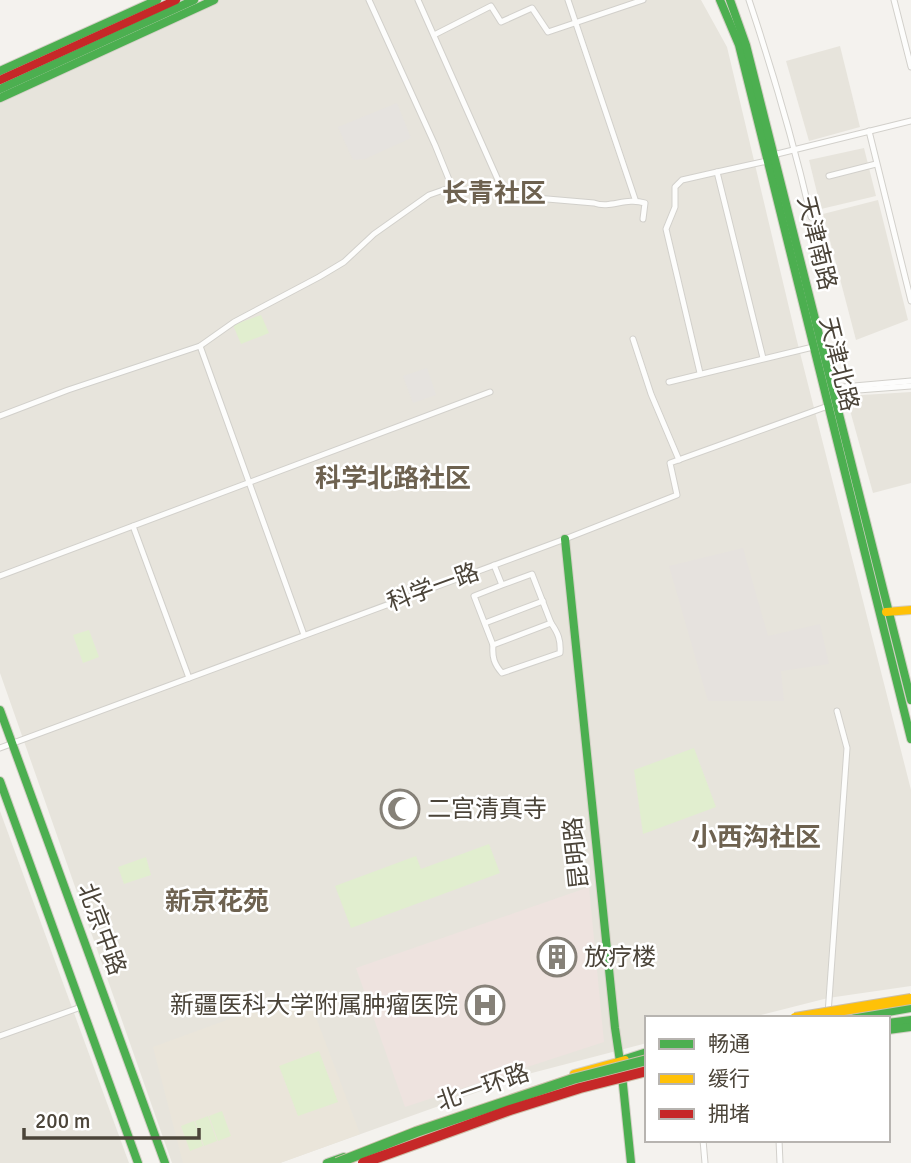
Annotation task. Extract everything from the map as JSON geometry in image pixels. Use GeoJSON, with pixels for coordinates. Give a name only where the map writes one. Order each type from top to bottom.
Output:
{"type":"FeatureCollection","features":[{"type":"Feature","properties":{"kind":"main road"},"geometry":{"type":"LineString","coordinates":[[0,71],[157,0]]}},
{"type":"Feature","properties":{"kind":"main road"},"geometry":{"type":"LineString","coordinates":[[0,80],[176,0]]}},
{"type":"Feature","properties":{"kind":"main road"},"geometry":{"type":"LineString","coordinates":[[0,89],[194,0]]}},
{"type":"Feature","properties":{"kind":"main road"},"geometry":{"type":"LineString","coordinates":[[0,98],[214,0]]}},
{"type":"Feature","properties":{"kind":"main road"},"geometry":{"type":"LineString","coordinates":[[720,0],[739,45],[770,158]]}},
{"type":"Feature","properties":{"kind":"main road","name":"天津南路"},"geometry":{"type":"LineString","coordinates":[[730,0],[746,45],[770,158],[812,327],[832,390],[851,482],[884,612],[911,700]]}},
{"type":"Feature","properties":{"kind":"main road","name":"天津北路"},"geometry":{"type":"LineString","coordinates":[[812,327],[813,347],[828,407],[851,482]]}},
{"type":"Feature","properties":{"kind":"main road","name":"昆明路"},"geometry":{"type":"LineString","coordinates":[[565,538],[631,1163]]}},
{"type":"Feature","properties":{"kind":"main road"},"geometry":{"type":"LineString","coordinates":[[911,610],[884,612],[911,739]]}},
{"type":"Feature","properties":{"kind":"main road","name":"北京中路"},"geometry":{"type":"LineString","coordinates":[[0,710],[165,1163]]}},
{"type":"Feature","properties":{"kind":"main road","name":"北京中路"},"geometry":{"type":"LineString","coordinates":[[0,781],[3,800],[138,1163]]}},
{"type":"Feature","properties":{"kind":"main road"},"geometry":{"type":"LineString","coordinates":[[807,1016],[911,999]]}},
{"type":"Feature","properties":{"kind":"main road"},"geometry":{"type":"LineString","coordinates":[[842,1016],[911,1007]]}},
{"type":"Feature","properties":{"kind":"main road"},"geometry":{"type":"LineString","coordinates":[[864,1016],[911,1007]]}},
{"type":"Feature","properties":{"kind":"main road"},"geometry":{"type":"LineString","coordinates":[[890,1021],[911,1019]]}},
{"type":"Feature","properties":{"kind":"main road"},"geometry":{"type":"LineString","coordinates":[[890,1030],[911,1027]]}},
{"type":"Feature","properties":{"kind":"main road"},"geometry":{"type":"LineString","coordinates":[[327,1163],[446,1118],[581,1072],[645,1054]]}},
{"type":"Feature","properties":{"kind":"main road","name":"北一环路"},"geometry":{"type":"LineString","coordinates":[[337,1163],[416,1132],[561,1083],[645,1061]]}},
{"type":"Feature","properties":{"kind":"main road"},"geometry":{"type":"LineString","coordinates":[[375,1163],[582,1087],[645,1071]]}},
{"type":"Feature","properties":{"kind":"main road","name":"北一环路"},"geometry":{"type":"LineString","coordinates":[[363,1163],[545,1099],[645,1072]]}},
{"type":"Feature","properties":{"kind":"street"},"geometry":{"type":"LineString","coordinates":[[0,415],[200,346],[234,321],[319,278],[429,195],[452,187],[369,0]]}},
{"type":"Feature","properties":{"kind":"street"},"geometry":{"type":"LineString","coordinates":[[418,0],[502,189],[524,197],[594,203],[601,206],[635,199],[645,202],[643,219]]}},
{"type":"Feature","properties":{"kind":"street"},"geometry":{"type":"LineString","coordinates":[[568,0],[635,199]]}},
{"type":"Feature","properties":{"kind":"street"},"geometry":{"type":"LineString","coordinates":[[434,35],[491,6],[501,22],[532,8],[548,32],[643,0]]}},
{"type":"Feature","properties":{"kind":"street"},"geometry":{"type":"LineString","coordinates":[[749,0],[796,150],[811,218]]}},
{"type":"Feature","properties":{"kind":"street"},"geometry":{"type":"LineString","coordinates":[[894,0],[911,66]]}},
{"type":"Feature","properties":{"kind":"street"},"geometry":{"type":"LineString","coordinates":[[699,373],[666,229],[674,207],[675,187],[682,180],[911,121]]}},
{"type":"Feature","properties":{"kind":"street"},"geometry":{"type":"LineString","coordinates":[[869,131],[911,301]]}},
{"type":"Feature","properties":{"kind":"street"},"geometry":{"type":"LineString","coordinates":[[829,176],[876,164]]}},
{"type":"Feature","properties":{"kind":"street"},"geometry":{"type":"LineString","coordinates":[[717,172],[763,358]]}},
{"type":"Feature","properties":{"kind":"street"},"geometry":{"type":"LineString","coordinates":[[633,339],[651,394],[679,460],[828,407]]}},
{"type":"Feature","properties":{"kind":"street"},"geometry":{"type":"LineString","coordinates":[[200,346],[304,635]]}},
{"type":"Feature","properties":{"kind":"street"},"geometry":{"type":"LineString","coordinates":[[669,382],[813,347]]}},
{"type":"Feature","properties":{"kind":"street"},"geometry":{"type":"LineString","coordinates":[[832,390],[911,384]]}},
{"type":"Feature","properties":{"kind":"street"},"geometry":{"type":"LineString","coordinates":[[0,576],[490,392]]}},
{"type":"Feature","properties":{"kind":"street","name":"科学一路"},"geometry":{"type":"LineString","coordinates":[[0,748],[677,495],[670,463],[679,460]]}},
{"type":"Feature","properties":{"kind":"street"},"geometry":{"type":"LineString","coordinates":[[134,526],[189,678]]}},
{"type":"Feature","properties":{"kind":"street"},"geometry":{"type":"LineString","coordinates":[[494,565],[502,585]]}},
{"type":"Feature","properties":{"kind":"street"},"geometry":{"type":"LineString","coordinates":[[532,574],[561,643],[559,653],[502,673],[496,666],[492,657],[493,645],[474,596],[502,585],[532,574]]}},
{"type":"Feature","properties":{"kind":"street"},"geometry":{"type":"LineString","coordinates":[[485,623],[542,601]]}},
{"type":"Feature","properties":{"kind":"street"},"geometry":{"type":"LineString","coordinates":[[493,645],[551,623]]}},
{"type":"Feature","properties":{"kind":"street"},"geometry":{"type":"LineString","coordinates":[[827,1016],[847,748],[837,711]]}},
{"type":"Feature","properties":{"kind":"street"},"geometry":{"type":"LineString","coordinates":[[0,1036],[81,1007]]}},
{"type":"Feature","properties":{"kind":"street"},"geometry":{"type":"LineString","coordinates":[[703,1142],[705,1163]]}},
{"type":"Feature","properties":{"kind":"street"},"geometry":{"type":"LineString","coordinates":[[779,1142],[780,1163]]}},
{"type":"Feature","properties":{"kind":"shaded area"},"geometry":{"type":"Polygon","coordinates":[[[209,0],[701,0],[727,47],[796,337],[911,790],[911,986],[828,998],[757,1016],[645,1016],[645,1044],[528,1074],[280,1163],[172,1163],[0,673],[0,98],[209,0]]]}},
{"type":"Feature","properties":{"kind":"shaded area"},"geometry":{"type":"Polygon","coordinates":[[[840,46],[860,127],[809,141],[786,61],[840,46]]]}},
{"type":"Feature","properties":{"kind":"shaded area"},"geometry":{"type":"Polygon","coordinates":[[[397,103],[411,138],[365,159],[353,160],[338,127],[397,103]]]}},
{"type":"Feature","properties":{"kind":"shaded area"},"geometry":{"type":"Polygon","coordinates":[[[864,148],[876,196],[821,209],[809,160],[864,148]]]}},
{"type":"Feature","properties":{"kind":"shaded area"},"geometry":{"type":"Polygon","coordinates":[[[878,200],[908,320],[856,340],[823,214],[878,200]]]}},
{"type":"Feature","properties":{"kind":"shaded area"},"geometry":{"type":"Polygon","coordinates":[[[427,368],[436,395],[413,403],[403,376],[427,368]]]}},
{"type":"Feature","properties":{"kind":"shaded area"},"geometry":{"type":"Polygon","coordinates":[[[911,392],[911,483],[873,493],[846,396],[911,392]]]}},
{"type":"Feature","properties":{"kind":"shaded area"},"geometry":{"type":"Polygon","coordinates":[[[743,548],[768,636],[820,624],[829,664],[781,671],[784,701],[708,701],[669,566],[743,548]]]}},
{"type":"Feature","properties":{"kind":"shaded area"},"geometry":{"type":"Polygon","coordinates":[[[0,811],[129,1163],[0,1163],[0,811]]]}},
{"type":"Feature","properties":{"kind":"shaded area","name":"新疆医科大学附属肿瘤医院"},"geometry":{"type":"Polygon","coordinates":[[[589,887],[604,1042],[405,1107],[356,968],[589,887]]]}},
{"type":"Feature","properties":{"kind":"shaded area"},"geometry":{"type":"Polygon","coordinates":[[[306,991],[360,1134],[280,1163],[183,1163],[153,1047],[306,991]]]}},
{"type":"Feature","properties":{"kind":"green space"},"geometry":{"type":"Polygon","coordinates":[[[261,315],[269,333],[241,344],[233,325],[261,315]]]}},
{"type":"Feature","properties":{"kind":"green space"},"geometry":{"type":"Polygon","coordinates":[[[89,630],[99,657],[83,663],[73,635],[89,630]]]}},
{"type":"Feature","properties":{"kind":"green space"},"geometry":{"type":"Polygon","coordinates":[[[694,748],[716,807],[643,834],[634,770],[694,748]]]}},
{"type":"Feature","properties":{"kind":"green space"},"geometry":{"type":"Polygon","coordinates":[[[489,844],[500,873],[351,928],[335,886],[416,856],[421,869],[489,844]]]}},
{"type":"Feature","properties":{"kind":"green space"},"geometry":{"type":"Polygon","coordinates":[[[146,857],[151,875],[124,884],[118,867],[146,857]]]}},
{"type":"Feature","properties":{"kind":"green space"},"geometry":{"type":"Polygon","coordinates":[[[319,1051],[338,1102],[298,1116],[279,1066],[319,1051]]]}},
{"type":"Feature","properties":{"kind":"green space"},"geometry":{"type":"Polygon","coordinates":[[[222,1111],[231,1136],[218,1141],[209,1116],[222,1111]]]}},
{"type":"Feature","properties":{"kind":"green space"},"geometry":{"type":"Polygon","coordinates":[[[208,1116],[217,1141],[204,1146],[195,1121],[208,1116]]]}},
{"type":"Feature","properties":{"kind":"green space"},"geometry":{"type":"Polygon","coordinates":[[[194,1121],[203,1146],[190,1151],[181,1126],[194,1121]]]}},
{"type":"Feature","properties":{"kind":"traffic: fast"},"geometry":{"type":"LineString","coordinates":[[0,71],[157,0]]}},
{"type":"Feature","properties":{"kind":"traffic: fast"},"geometry":{"type":"LineString","coordinates":[[0,89],[194,0]]}},
{"type":"Feature","properties":{"kind":"traffic: fast"},"geometry":{"type":"LineString","coordinates":[[0,98],[214,0]]}},
{"type":"Feature","properties":{"kind":"traffic: fast"},"geometry":{"type":"LineString","coordinates":[[720,0],[739,45],[911,739]]}},
{"type":"Feature","properties":{"kind":"traffic: fast"},"geometry":{"type":"LineString","coordinates":[[730,0],[746,45],[911,700]]}},
{"type":"Feature","properties":{"kind":"traffic: fast"},"geometry":{"type":"LineString","coordinates":[[565,539],[631,1163]]}},
{"type":"Feature","properties":{"kind":"traffic: fast"},"geometry":{"type":"LineString","coordinates":[[0,710],[165,1163]]}},
{"type":"Feature","properties":{"kind":"traffic: fast"},"geometry":{"type":"LineString","coordinates":[[0,781],[138,1163]]}},
{"type":"Feature","properties":{"kind":"traffic: fast"},"geometry":{"type":"LineString","coordinates":[[865,1016],[911,1008]]}},
{"type":"Feature","properties":{"kind":"traffic: fast"},"geometry":{"type":"LineString","coordinates":[[890,1023],[911,1020]]}},
{"type":"Feature","properties":{"kind":"traffic: fast"},"geometry":{"type":"LineString","coordinates":[[890,1030],[911,1027]]}},
{"type":"Feature","properties":{"kind":"traffic: fast"},"geometry":{"type":"LineString","coordinates":[[619,1061],[645,1053]]}},
{"type":"Feature","properties":{"kind":"traffic: fast"},"geometry":{"type":"LineString","coordinates":[[337,1163],[416,1132],[573,1079],[645,1061]]}},
{"type":"Feature","properties":{"kind":"traffic: fast"},"geometry":{"type":"LineString","coordinates":[[327,1163],[344,1157]]}},
{"type":"Feature","properties":{"kind":"traffic: slow"},"geometry":{"type":"LineString","coordinates":[[886,612],[911,610]]}},
{"type":"Feature","properties":{"kind":"traffic: slow"},"geometry":{"type":"LineString","coordinates":[[807,1016],[911,999]]}},
{"type":"Feature","properties":{"kind":"traffic: slow"},"geometry":{"type":"LineString","coordinates":[[574,1074],[625,1060]]}},
{"type":"Feature","properties":{"kind":"traffic: jam"},"geometry":{"type":"LineString","coordinates":[[0,80],[176,0]]}},
{"type":"Feature","properties":{"kind":"traffic: jam"},"geometry":{"type":"LineString","coordinates":[[363,1163],[510,1110],[645,1072]]}},
{"type":"Feature","properties":{"kind":"place","name":"二宫清真寺"},"geometry":{"type":"Point","coordinates":[400,809]}},
{"type":"Feature","properties":{"kind":"place","name":"放疗楼"},"geometry":{"type":"Point","coordinates":[557,957]}},
{"type":"Feature","properties":{"kind":"place","name":"新疆医科大学附属肿瘤医院"},"geometry":{"type":"Point","coordinates":[485,1005]}},
{"type":"Feature","properties":{"kind":"district","name":"长青社区"},"geometry":{"type":"Point","coordinates":[494,194]}},
{"type":"Feature","properties":{"kind":"district","name":"科学北路社区"},"geometry":{"type":"Point","coordinates":[393,479]}},
{"type":"Feature","properties":{"kind":"district","name":"小西沟社区"},"geometry":{"type":"Point","coordinates":[756,838]}},
{"type":"Feature","properties":{"kind":"district","name":"新京花苑"},"geometry":{"type":"Point","coordinates":[217,902]}}]}
